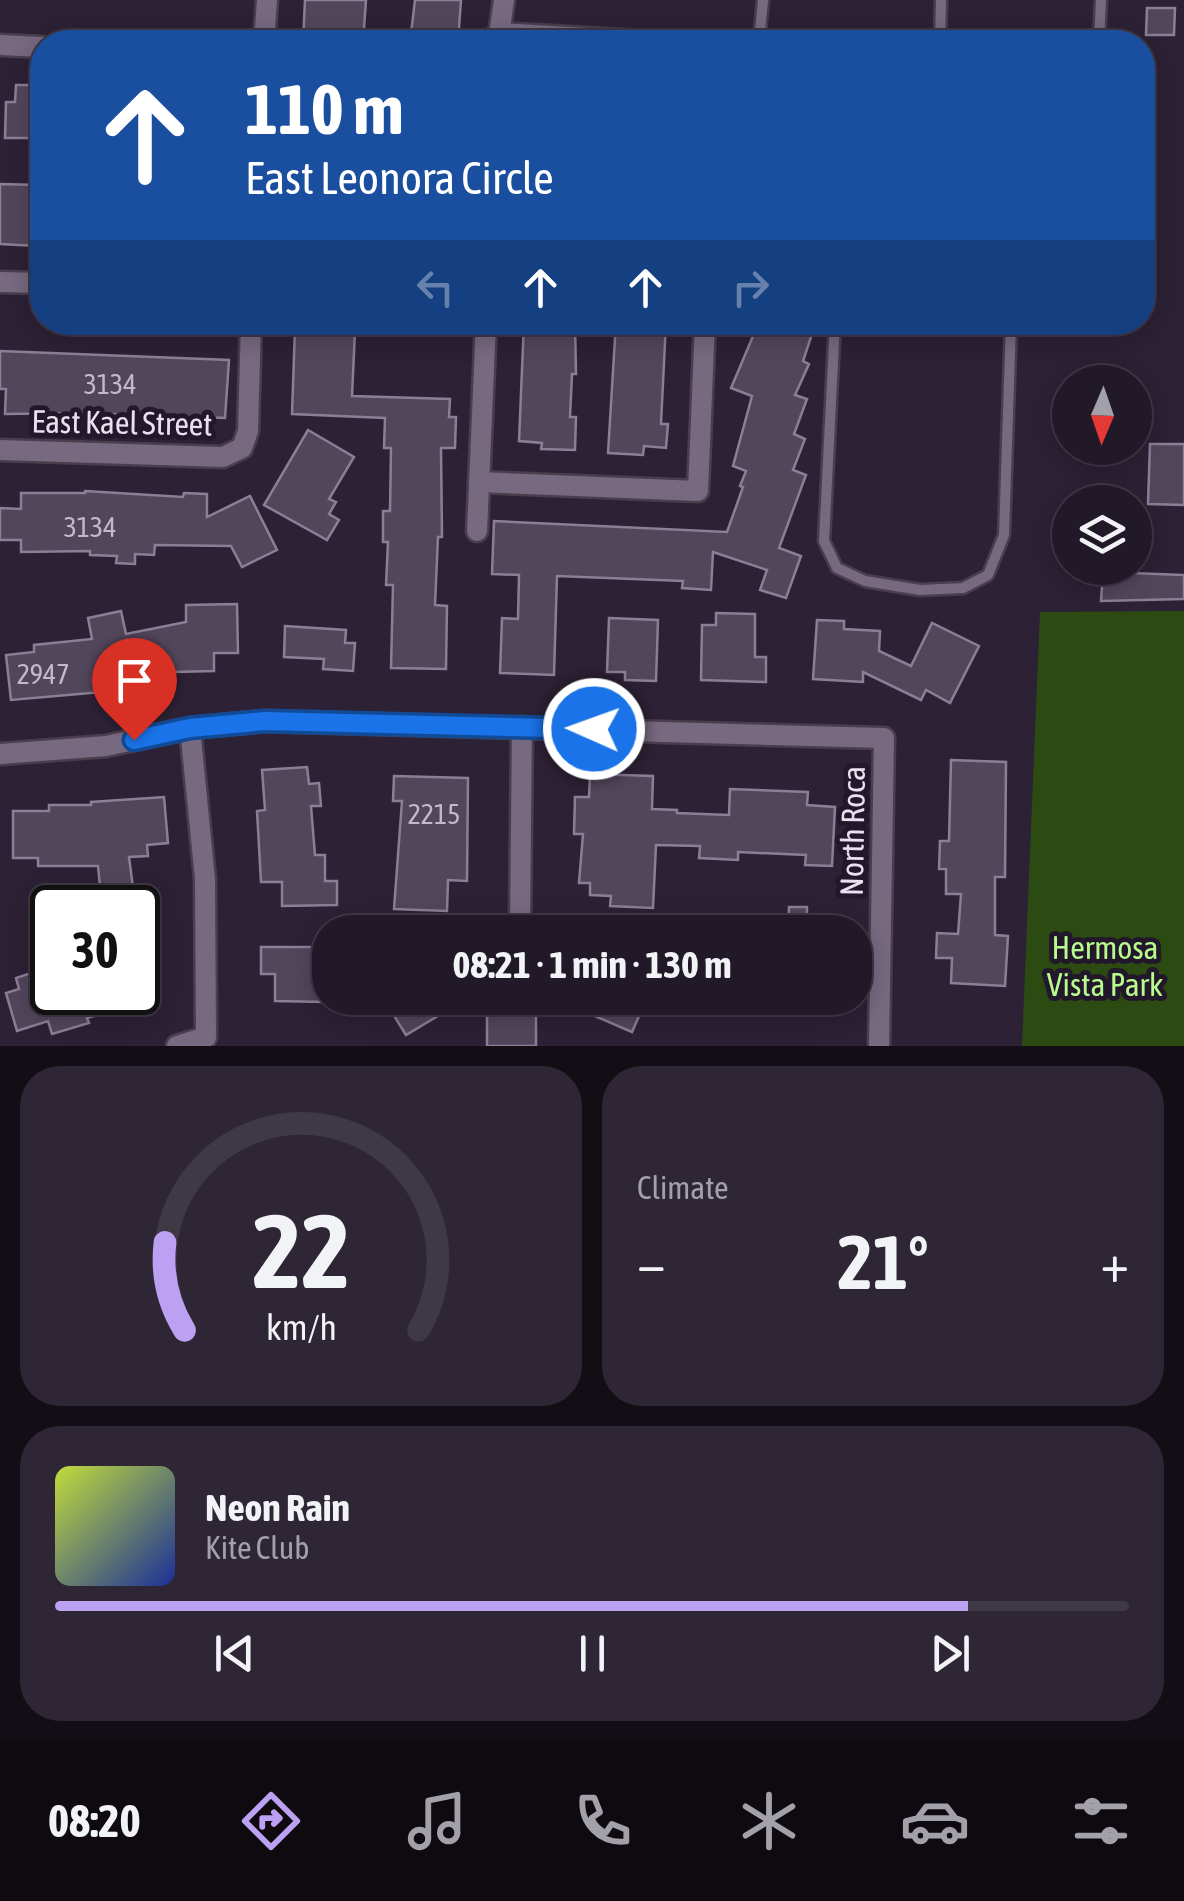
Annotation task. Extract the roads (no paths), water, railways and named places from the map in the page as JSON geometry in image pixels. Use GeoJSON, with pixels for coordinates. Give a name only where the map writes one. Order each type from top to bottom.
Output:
{"type":"FeatureCollection","features":[{"type":"Feature","properties":{"kind":"street"},"geometry":{"type":"LineString","coordinates":[[265,30],[266,0]]}},
{"type":"Feature","properties":{"kind":"street"},"geometry":{"type":"LineString","coordinates":[[499,30],[504,0]]}},
{"type":"Feature","properties":{"kind":"street"},"geometry":{"type":"LineString","coordinates":[[0,46],[30,47]]}},
{"type":"Feature","properties":{"kind":"street"},"geometry":{"type":"LineString","coordinates":[[0,282],[30,283]]}},
{"type":"Feature","properties":{"kind":"street","name":"East Kael Street"},"geometry":{"type":"LineString","coordinates":[[0,450],[223,457],[242,448],[248,431],[251,335]]}},
{"type":"Feature","properties":{"kind":"street"},"geometry":{"type":"LineString","coordinates":[[477,530],[485,335]]}},
{"type":"Feature","properties":{"kind":"street"},"geometry":{"type":"LineString","coordinates":[[479,482],[698,491],[705,335]]}},
{"type":"Feature","properties":{"kind":"street"},"geometry":{"type":"LineString","coordinates":[[0,754],[106,746],[190,728],[265,721],[522,727],[520,915]]}},
{"type":"Feature","properties":{"kind":"street","name":"North Roca"},"geometry":{"type":"LineString","coordinates":[[522,727],[884,738],[879,1046]]}},
{"type":"Feature","properties":{"kind":"street"},"geometry":{"type":"LineString","coordinates":[[177,1046],[206,1036],[205,879],[190,728]]}},
{"type":"Feature","properties":{"kind":"lane"},"geometry":{"type":"LineString","coordinates":[[761,30],[762,0]]}},
{"type":"Feature","properties":{"kind":"lane"},"geometry":{"type":"LineString","coordinates":[[940,30],[941,0]]}},
{"type":"Feature","properties":{"kind":"lane"},"geometry":{"type":"LineString","coordinates":[[1100,30],[1101,0]]}},
{"type":"Feature","properties":{"kind":"lane"},"geometry":{"type":"LineString","coordinates":[[834,335],[824,541],[837,568],[865,581],[920,590],[963,588],[988,575],[1004,535],[1011,335]]}},
{"type":"Feature","properties":{"kind":"park label","name":"Hermosa Vista Park"},"geometry":{"type":"Point","coordinates":[1105,966]}}]}
